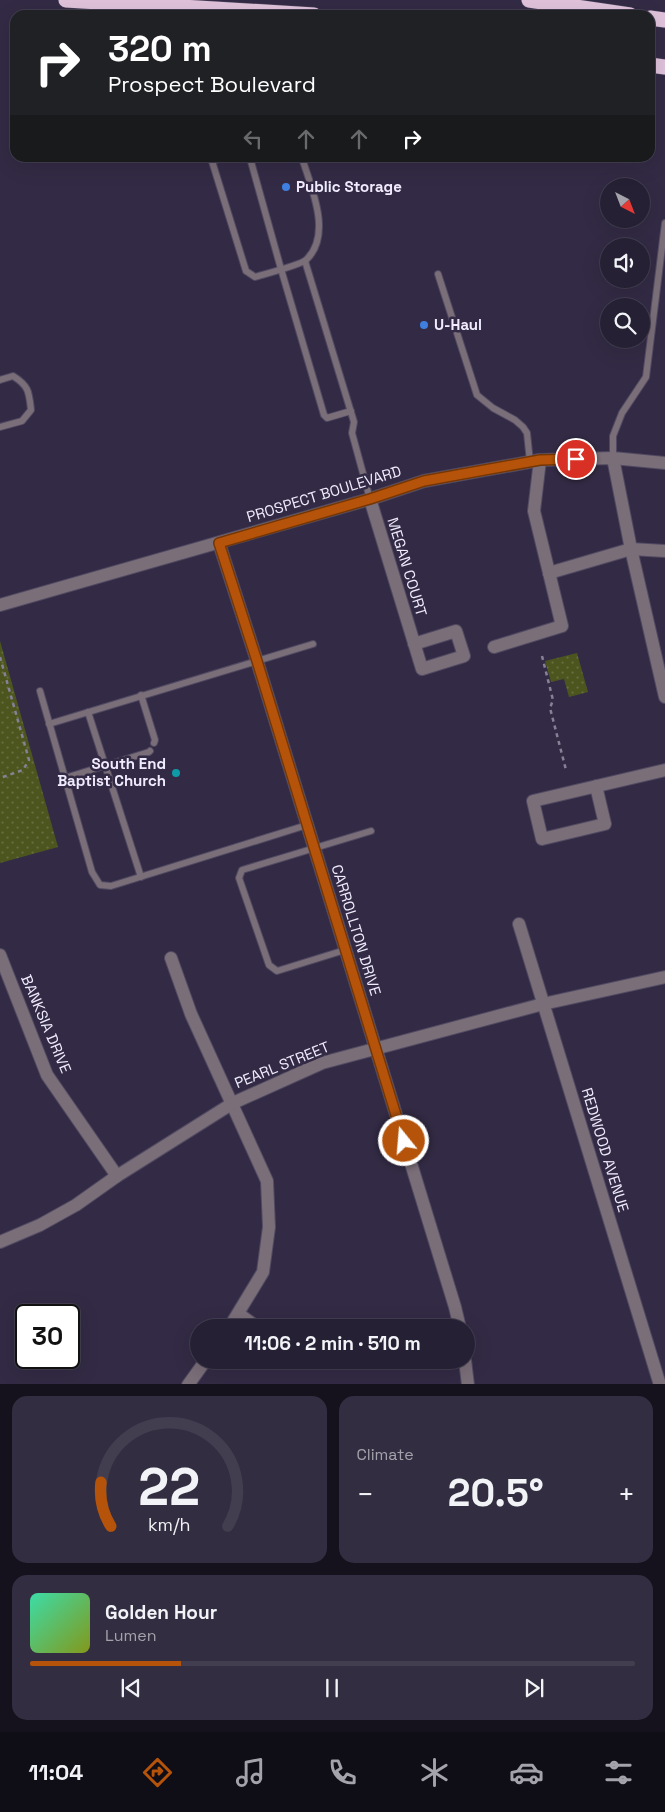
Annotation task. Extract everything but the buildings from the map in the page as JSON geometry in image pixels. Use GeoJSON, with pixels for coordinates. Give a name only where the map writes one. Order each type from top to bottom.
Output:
{"type":"FeatureCollection","features":[{"type":"Feature","properties":{"kind":"highway"},"geometry":{"type":"LineString","coordinates":[[66,0],[232,10]]}},
{"type":"Feature","properties":{"kind":"highway"},"geometry":{"type":"LineString","coordinates":[[219,0],[283,10]]}},
{"type":"Feature","properties":{"kind":"highway"},"geometry":{"type":"LineString","coordinates":[[528,0],[596,10]]}},
{"type":"Feature","properties":{"kind":"highway"},"geometry":{"type":"LineString","coordinates":[[564,0],[613,10]]}},
{"type":"Feature","properties":{"kind":"street","name":"PROSPECT BOULEVARD"},"geometry":{"type":"LineString","coordinates":[[0,605],[370,499],[424,481],[535,461],[613,458],[665,463]]}},
{"type":"Feature","properties":{"kind":"street"},"geometry":{"type":"LineString","coordinates":[[613,458],[631,549],[665,697]]}},
{"type":"Feature","properties":{"kind":"street"},"geometry":{"type":"LineString","coordinates":[[494,647],[562,626],[534,511],[535,461]]}},
{"type":"Feature","properties":{"kind":"street","name":"MEGAN COURT"},"geometry":{"type":"LineString","coordinates":[[370,499],[414,644]]}},
{"type":"Feature","properties":{"kind":"street","name":"CARROLLTON DRIVE"},"geometry":{"type":"LineString","coordinates":[[219,543],[257,661],[458,1319]]}},
{"type":"Feature","properties":{"kind":"street"},"geometry":{"type":"LineString","coordinates":[[549,573],[631,549],[665,551]]}},
{"type":"Feature","properties":{"kind":"street"},"geometry":{"type":"LineString","coordinates":[[596,786],[605,824],[542,839],[533,801],[596,786],[665,770]]}},
{"type":"Feature","properties":{"kind":"street","name":"REDWOOD AVENUE"},"geometry":{"type":"LineString","coordinates":[[519,924],[660,1384]]}},
{"type":"Feature","properties":{"kind":"street","name":"BANKSIA DRIVE"},"geometry":{"type":"LineString","coordinates":[[0,955],[47,1075],[117,1176]]}},
{"type":"Feature","properties":{"kind":"street"},"geometry":{"type":"LineString","coordinates":[[171,958],[191,1014],[267,1181],[269,1227],[263,1272],[235,1319]]}},
{"type":"Feature","properties":{"kind":"street","name":"PEARL STREET"},"geometry":{"type":"LineString","coordinates":[[0,1242],[40,1225],[76,1205],[117,1176],[233,1103],[322,1063],[543,1004],[665,977]]}},
{"type":"Feature","properties":{"kind":"street"},"geometry":{"type":"LineString","coordinates":[[239,1314],[246,1319]]}},
{"type":"Feature","properties":{"kind":"street"},"geometry":{"type":"LineString","coordinates":[[188,1384],[199,1369]]}},
{"type":"Feature","properties":{"kind":"street"},"geometry":{"type":"LineString","coordinates":[[466,1369],[468,1384]]}},
{"type":"Feature","properties":{"kind":"lane"},"geometry":{"type":"LineString","coordinates":[[212,162],[246,271],[255,277],[305,260],[318,242],[320,220],[303,162]]}},
{"type":"Feature","properties":{"kind":"lane"},"geometry":{"type":"LineString","coordinates":[[251,162],[324,415],[327,418],[351,411]]}},
{"type":"Feature","properties":{"kind":"lane"},"geometry":{"type":"LineString","coordinates":[[613,458],[613,436],[622,413],[646,377],[665,223]]}},
{"type":"Feature","properties":{"kind":"lane"},"geometry":{"type":"LineString","coordinates":[[305,260],[354,422],[352,433],[370,499]]}},
{"type":"Feature","properties":{"kind":"lane"},"geometry":{"type":"LineString","coordinates":[[438,274],[476,395],[523,427],[527,433],[535,461]]}},
{"type":"Feature","properties":{"kind":"lane"},"geometry":{"type":"LineString","coordinates":[[0,380],[13,376],[21,381],[29,390],[32,410],[22,421],[0,427]]}},
{"type":"Feature","properties":{"kind":"lane"},"geometry":{"type":"LineString","coordinates":[[49,724],[312,644]]}},
{"type":"Feature","properties":{"kind":"lane"},"geometry":{"type":"LineString","coordinates":[[40,691],[92,872],[100,885],[111,886],[307,825]]}},
{"type":"Feature","properties":{"kind":"lane"},"geometry":{"type":"LineString","coordinates":[[141,695],[155,740],[154,743]]}},
{"type":"Feature","properties":{"kind":"lane"},"geometry":{"type":"LineString","coordinates":[[88,712],[141,877]]}},
{"type":"Feature","properties":{"kind":"lane"},"geometry":{"type":"LineString","coordinates":[[65,778],[149,752],[150,750]]}},
{"type":"Feature","properties":{"kind":"lane"},"geometry":{"type":"LineString","coordinates":[[345,950],[277,971],[269,965],[239,878],[242,870],[371,831]]}},
{"type":"Feature","properties":{"kind":"path"},"geometry":{"type":"LineString","coordinates":[[542,656],[553,700],[550,708],[566,770]]}},
{"type":"Feature","properties":{"kind":"path"},"geometry":{"type":"LineString","coordinates":[[0,657],[29,760],[23,770],[0,778]]}},
{"type":"Feature","properties":{"kind":"green space"},"geometry":{"type":"Polygon","coordinates":[[[0,641],[58,847],[0,863],[0,641]]]}},
{"type":"Feature","properties":{"kind":"green space"},"geometry":{"type":"Polygon","coordinates":[[[577,653],[588,692],[569,697],[564,679],[551,682],[545,661],[577,653]]]}},
{"type":"Feature","properties":{"kind":"place","name":"Public Storage"},"geometry":{"type":"Point","coordinates":[286,187]}},
{"type":"Feature","properties":{"kind":"place","name":"U-Haul"},"geometry":{"type":"Point","coordinates":[424,325]}},
{"type":"Feature","properties":{"kind":"place","name":"South End Baptist Church"},"geometry":{"type":"Point","coordinates":[176,773]}},
{"type":"Feature","properties":{"kind":"route"},"geometry":{"type":"LineString","coordinates":[[404,1141],[219,543],[370,499],[424,481],[540,460],[576,459]]}}]}
